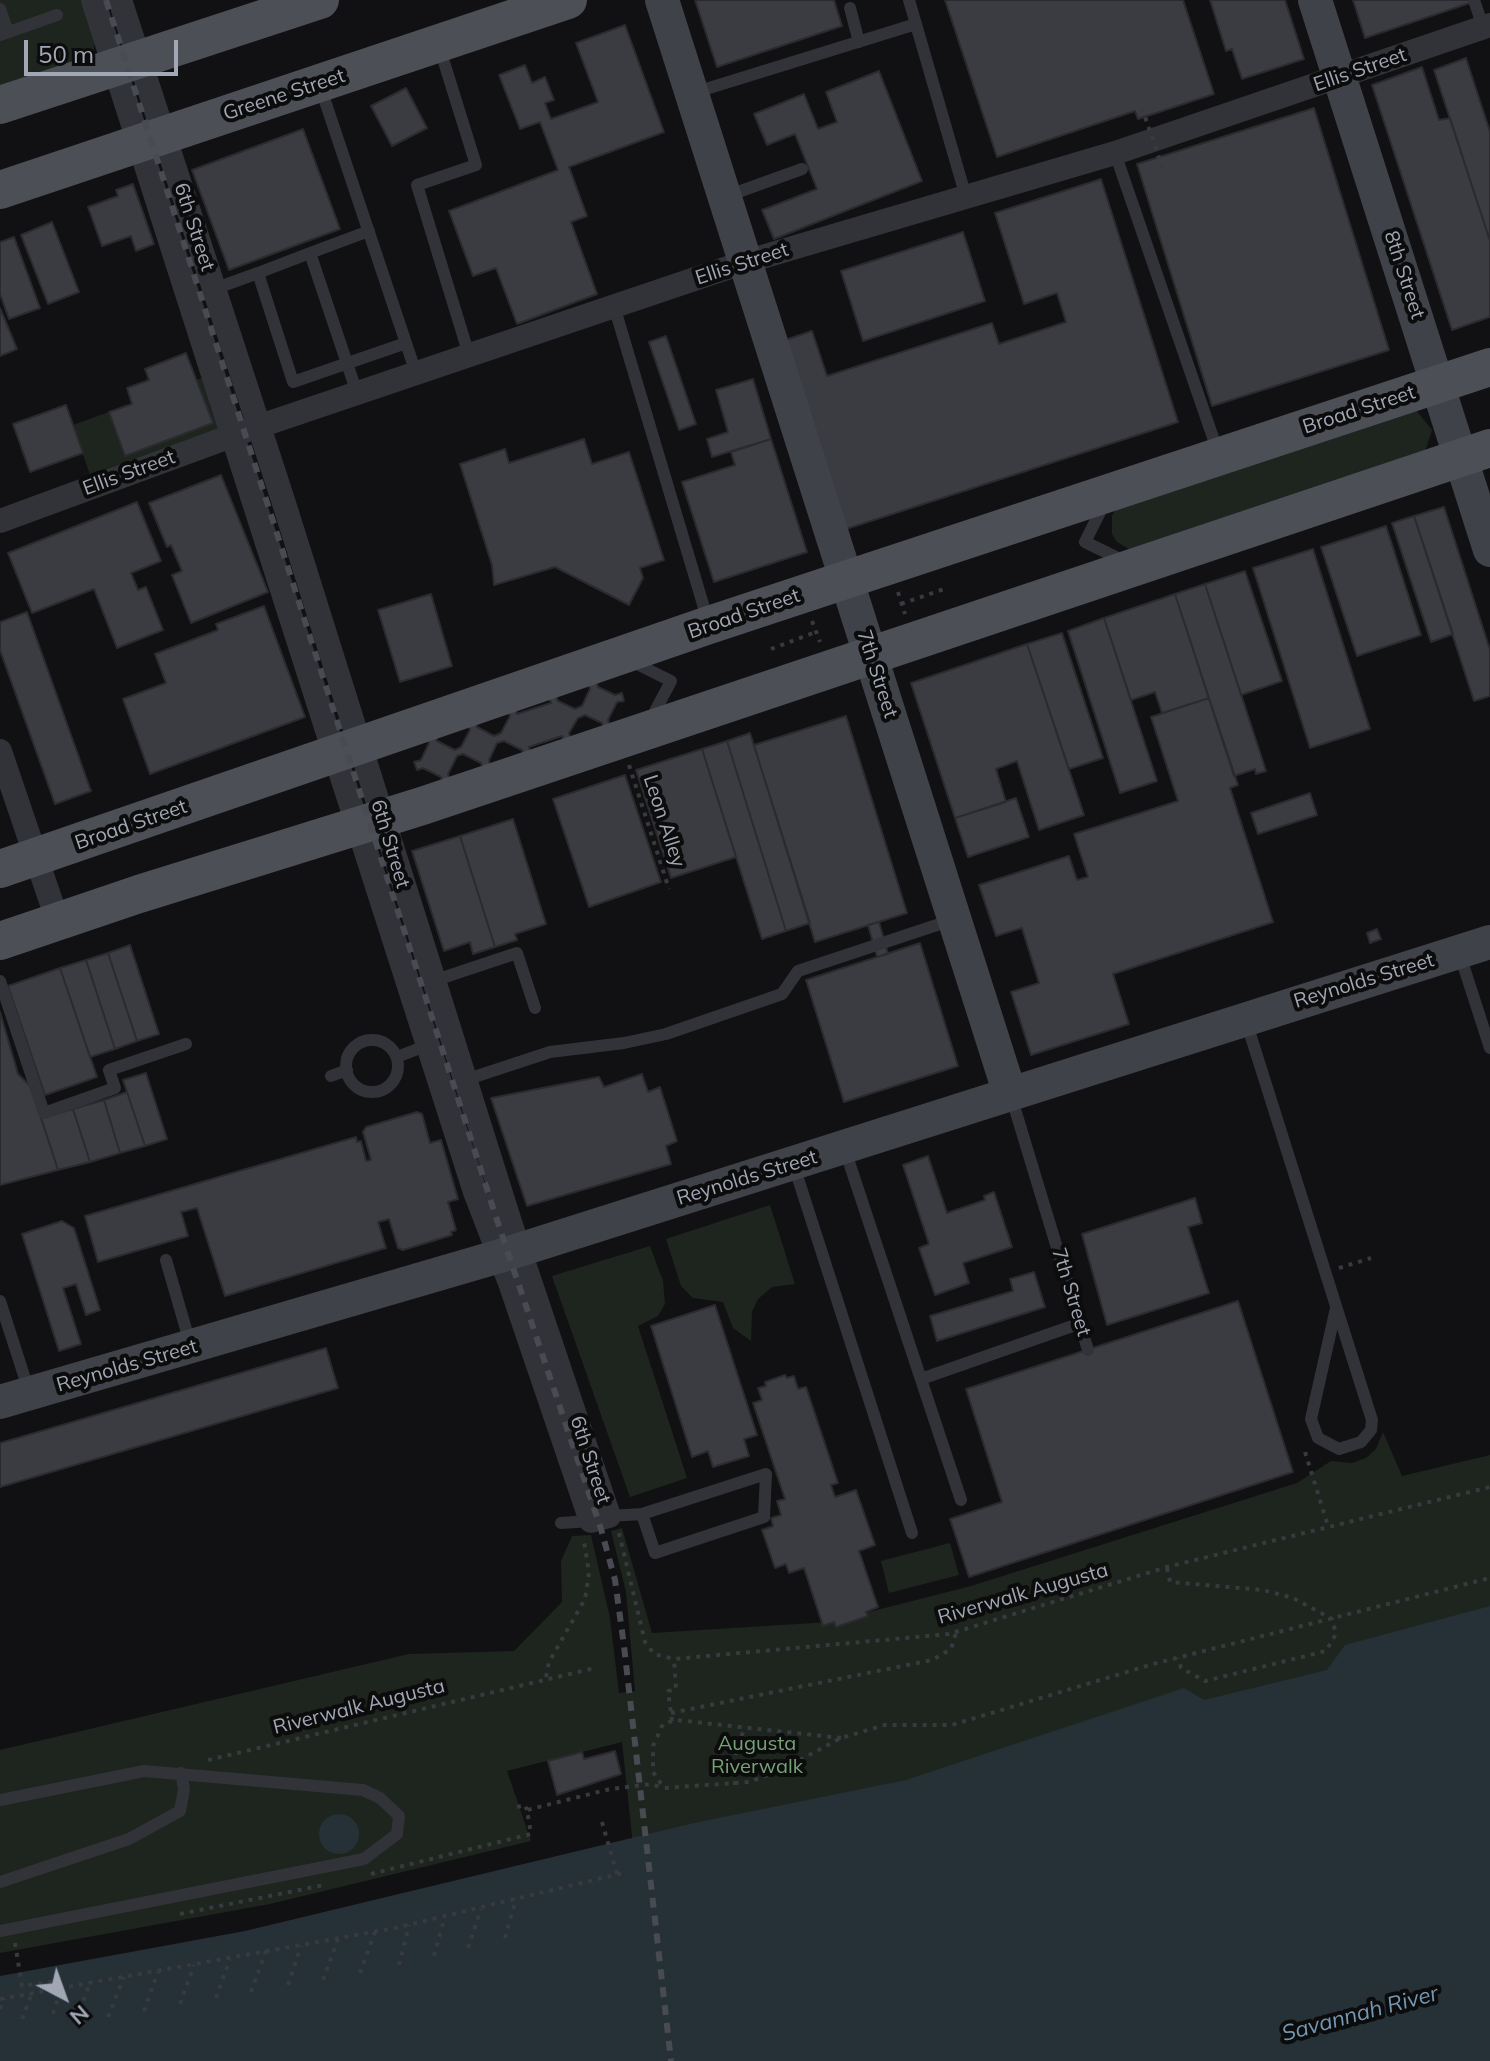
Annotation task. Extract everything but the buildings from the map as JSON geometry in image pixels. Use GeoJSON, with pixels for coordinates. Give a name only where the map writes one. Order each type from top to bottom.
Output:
{"type":"FeatureCollection","features":[{"type":"Feature","properties":{"kind":"main road"},"geometry":{"type":"LineString","coordinates":[[0,105],[320,0]]}},
{"type":"Feature","properties":{"kind":"main road","name":"Greene Street"},"geometry":{"type":"LineString","coordinates":[[0,190],[568,0]]}},
{"type":"Feature","properties":{"kind":"main road","name":"7th Street"},"geometry":{"type":"LineString","coordinates":[[662,0],[1010,1094]]}},
{"type":"Feature","properties":{"kind":"main road","name":"8th Street"},"geometry":{"type":"LineString","coordinates":[[1315,0],[1439,384],[1476,452],[1490,550]]}},
{"type":"Feature","properties":{"kind":"main road","name":"Broad Street"},"geometry":{"type":"LineString","coordinates":[[0,869],[709,625],[1490,367]]}},
{"type":"Feature","properties":{"kind":"main road"},"geometry":{"type":"LineString","coordinates":[[0,941],[370,822],[1476,452]]}},
{"type":"Feature","properties":{"kind":"main road","name":"Reynolds Street"},"geometry":{"type":"LineString","coordinates":[[15,1398],[510,1253],[1475,947]]}},
{"type":"Feature","properties":{"kind":"street","name":"6th Street"},"geometry":{"type":"LineString","coordinates":[[93,0],[127,63],[233,435],[370,822],[428,1045],[510,1253],[600,1519]]}},
{"type":"Feature","properties":{"kind":"street","name":"6th Street"},"geometry":{"type":"LineString","coordinates":[[120,0],[127,63]]}},
{"type":"Feature","properties":{"kind":"street","name":"Ellis Street"},"geometry":{"type":"LineString","coordinates":[[0,521],[233,435],[745,262],[1115,153],[1486,26]]}},
{"type":"Feature","properties":{"kind":"street","name":"6th Street"},"geometry":{"type":"LineString","coordinates":[[151,139],[214,289],[259,427],[347,750]]}},
{"type":"Feature","properties":{"kind":"street"},"geometry":{"type":"LineString","coordinates":[[0,751],[58,922]]}},
{"type":"Feature","properties":{"kind":"street","name":"6th Street"},"geometry":{"type":"LineString","coordinates":[[370,822],[433,981],[465,1080],[510,1253]]}},
{"type":"Feature","properties":{"kind":"lane"},"geometry":{"type":"LineString","coordinates":[[909,0],[966,197]]}},
{"type":"Feature","properties":{"kind":"lane"},"geometry":{"type":"LineString","coordinates":[[1474,0],[1486,26]]}},
{"type":"Feature","properties":{"kind":"lane"},"geometry":{"type":"LineString","coordinates":[[850,8],[859,42]]}},
{"type":"Feature","properties":{"kind":"lane"},"geometry":{"type":"LineString","coordinates":[[0,9],[4,33],[57,15]]}},
{"type":"Feature","properties":{"kind":"lane"},"geometry":{"type":"LineString","coordinates":[[691,94],[916,24]]}},
{"type":"Feature","properties":{"kind":"lane"},"geometry":{"type":"LineString","coordinates":[[438,43],[476,165],[417,185],[469,355]]}},
{"type":"Feature","properties":{"kind":"lane"},"geometry":{"type":"LineString","coordinates":[[319,83],[416,373]]}},
{"type":"Feature","properties":{"kind":"lane"},"geometry":{"type":"LineString","coordinates":[[1115,153],[1219,455]]}},
{"type":"Feature","properties":{"kind":"lane"},"geometry":{"type":"LineString","coordinates":[[724,197],[802,169]]}},
{"type":"Feature","properties":{"kind":"lane"},"geometry":{"type":"LineString","coordinates":[[214,289],[369,231]]}},
{"type":"Feature","properties":{"kind":"lane"},"geometry":{"type":"LineString","coordinates":[[310,253],[357,393]]}},
{"type":"Feature","properties":{"kind":"lane"},"geometry":{"type":"LineString","coordinates":[[258,273],[293,382],[406,343]]}},
{"type":"Feature","properties":{"kind":"lane"},"geometry":{"type":"LineString","coordinates":[[614,306],[709,625]]}},
{"type":"Feature","properties":{"kind":"lane"},"geometry":{"type":"LineString","coordinates":[[1110,492],[1085,542],[1133,565]]}},
{"type":"Feature","properties":{"kind":"lane"},"geometry":{"type":"LineString","coordinates":[[620,656],[671,681],[646,729]]}},
{"type":"Feature","properties":{"kind":"lane"},"geometry":{"type":"LineString","coordinates":[[465,1080],[550,1052],[624,1043],[666,1034],[782,994],[798,971],[954,919]]}},
{"type":"Feature","properties":{"kind":"lane"},"geometry":{"type":"LineString","coordinates":[[1475,947],[1490,1048]]}},
{"type":"Feature","properties":{"kind":"lane"},"geometry":{"type":"LineString","coordinates":[[433,981],[517,953],[535,1008]]}},
{"type":"Feature","properties":{"kind":"lane"},"geometry":{"type":"LineString","coordinates":[[0,981],[44,1113],[115,1088],[109,1070],[186,1044]]}},
{"type":"Feature","properties":{"kind":"lane"},"geometry":{"type":"LineString","coordinates":[[1245,1018],[1372,1420],[1371,1430],[1361,1442],[1339,1449],[1318,1438],[1311,1419],[1336,1308]]}},
{"type":"Feature","properties":{"kind":"lane"},"geometry":{"type":"LineString","coordinates":[[367,1041],[385,1044],[397,1057],[397,1073],[382,1091],[359,1089],[347,1070],[352,1050],[367,1041]]}},
{"type":"Feature","properties":{"kind":"lane"},"geometry":{"type":"LineString","coordinates":[[397,1057],[428,1045]]}},
{"type":"Feature","properties":{"kind":"lane"},"geometry":{"type":"LineString","coordinates":[[331,1076],[347,1070]]}},
{"type":"Feature","properties":{"kind":"lane","name":"7th Street"},"geometry":{"type":"LineString","coordinates":[[1010,1094],[1088,1350]]}},
{"type":"Feature","properties":{"kind":"lane"},"geometry":{"type":"LineString","coordinates":[[844,1147],[961,1500]]}},
{"type":"Feature","properties":{"kind":"lane"},"geometry":{"type":"LineString","coordinates":[[794,1163],[912,1533]]}},
{"type":"Feature","properties":{"kind":"lane"},"geometry":{"type":"LineString","coordinates":[[166,1260],[191,1347]]}},
{"type":"Feature","properties":{"kind":"lane"},"geometry":{"type":"LineString","coordinates":[[0,1301],[15,1398]]}},
{"type":"Feature","properties":{"kind":"lane"},"geometry":{"type":"LineString","coordinates":[[921,1379],[1081,1323]]}},
{"type":"Feature","properties":{"kind":"lane"},"geometry":{"type":"LineString","coordinates":[[561,1523],[642,1514],[766,1474],[764,1517],[668,1549],[655,1553],[642,1514]]}},
{"type":"Feature","properties":{"kind":"lane"},"geometry":{"type":"LineString","coordinates":[[0,1800],[144,1771],[363,1790],[392,1807],[399,1816],[397,1834],[375,1852],[351,1862],[0,1931]]}},
{"type":"Feature","properties":{"kind":"lane"},"geometry":{"type":"LineString","coordinates":[[0,1882],[129,1839],[180,1811],[184,1789],[181,1773]]}},
{"type":"Feature","properties":{"kind":"path"},"geometry":{"type":"LineString","coordinates":[[1142,108],[1163,169]]}},
{"type":"Feature","properties":{"kind":"path"},"geometry":{"type":"LineString","coordinates":[[894,579],[906,616]]}},
{"type":"Feature","properties":{"kind":"path"},"geometry":{"type":"LineString","coordinates":[[901,604],[944,589]]}},
{"type":"Feature","properties":{"kind":"path"},"geometry":{"type":"LineString","coordinates":[[812,619],[820,644]]}},
{"type":"Feature","properties":{"kind":"path"},"geometry":{"type":"LineString","coordinates":[[771,649],[816,632]]}},
{"type":"Feature","properties":{"kind":"path","name":"Leon Alley"},"geometry":{"type":"LineString","coordinates":[[628,763],[669,889]]}},
{"type":"Feature","properties":{"kind":"path"},"geometry":{"type":"LineString","coordinates":[[1325,1272],[1371,1258]]}},
{"type":"Feature","properties":{"kind":"path"},"geometry":{"type":"LineString","coordinates":[[1305,1452],[1328,1526]]}},
{"type":"Feature","properties":{"kind":"path","name":"Riverwalk Augusta"},"geometry":{"type":"LineString","coordinates":[[674,1659],[956,1633],[1167,1567],[1490,1487]]}},
{"type":"Feature","properties":{"kind":"path"},"geometry":{"type":"LineString","coordinates":[[546,1677],[549,1662],[585,1599],[589,1573],[583,1536],[600,1519],[620,1533],[645,1642],[654,1654],[674,1659],[676,1689],[668,1691],[672,1721]]}},
{"type":"Feature","properties":{"kind":"path"},"geometry":{"type":"LineString","coordinates":[[1167,1567],[1170,1582],[1263,1590],[1293,1598],[1332,1619],[1336,1634],[1326,1651],[1205,1681],[1181,1668],[1178,1658]]}},
{"type":"Feature","properties":{"kind":"path"},"geometry":{"type":"LineString","coordinates":[[653,1772],[664,1788],[735,1785],[781,1770],[841,1738],[885,1725],[952,1725],[1178,1658],[1490,1578]]}},
{"type":"Feature","properties":{"kind":"path"},"geometry":{"type":"LineString","coordinates":[[671,1713],[932,1660],[951,1649],[956,1633]]}},
{"type":"Feature","properties":{"kind":"path","name":"Riverwalk Augusta"},"geometry":{"type":"LineString","coordinates":[[181,1773],[195,1763],[546,1677],[595,1668]]}},
{"type":"Feature","properties":{"kind":"path"},"geometry":{"type":"LineString","coordinates":[[652,1784],[653,1746],[663,1724],[672,1721],[841,1738]]}},
{"type":"Feature","properties":{"kind":"path"},"geometry":{"type":"LineString","coordinates":[[735,1785],[736,1750],[745,1727]]}},
{"type":"Feature","properties":{"kind":"path"},"geometry":{"type":"LineString","coordinates":[[517,1807],[525,1805],[527,1810]]}},
{"type":"Feature","properties":{"kind":"path"},"geometry":{"type":"LineString","coordinates":[[0,2009],[2,1998],[410,1925],[620,1874],[602,1822]]}},
{"type":"Feature","properties":{"kind":"path"},"geometry":{"type":"LineString","coordinates":[[505,1938],[516,1899]]}},
{"type":"Feature","properties":{"kind":"path"},"geometry":{"type":"LineString","coordinates":[[468,1948],[481,1907]]}},
{"type":"Feature","properties":{"kind":"path"},"geometry":{"type":"LineString","coordinates":[[434,1956],[445,1916]]}},
{"type":"Feature","properties":{"kind":"path"},"geometry":{"type":"LineString","coordinates":[[399,1965],[410,1925]]}},
{"type":"Feature","properties":{"kind":"path"},"geometry":{"type":"LineString","coordinates":[[360,1973],[375,1932]]}},
{"type":"Feature","properties":{"kind":"path"},"geometry":{"type":"LineString","coordinates":[[323,1980],[338,1939]]}},
{"type":"Feature","properties":{"kind":"path"},"geometry":{"type":"LineString","coordinates":[[15,1943],[22,1986],[57,1981],[63,1988]]}},
{"type":"Feature","properties":{"kind":"path"},"geometry":{"type":"LineString","coordinates":[[288,1985],[302,1945]]}},
{"type":"Feature","properties":{"kind":"path"},"geometry":{"type":"LineString","coordinates":[[251,1992],[266,1951]]}},
{"type":"Feature","properties":{"kind":"path"},"geometry":{"type":"LineString","coordinates":[[216,1998],[230,1958]]}},
{"type":"Feature","properties":{"kind":"path"},"geometry":{"type":"LineString","coordinates":[[180,2004],[194,1964]]}},
{"type":"Feature","properties":{"kind":"path"},"geometry":{"type":"LineString","coordinates":[[144,2011],[158,1971]]}},
{"type":"Feature","properties":{"kind":"path"},"geometry":{"type":"LineString","coordinates":[[108,2017],[124,1977]]}},
{"type":"Feature","properties":{"kind":"path"},"geometry":{"type":"LineString","coordinates":[[80,2010],[90,1983]]}},
{"type":"Feature","properties":{"kind":"path"},"geometry":{"type":"LineString","coordinates":[[53,2014],[63,1988]]}},
{"type":"Feature","properties":{"kind":"path"},"geometry":{"type":"LineString","coordinates":[[22,2019],[32,1993]]}},
{"type":"Feature","properties":{"kind":"green space"},"geometry":{"type":"Polygon","coordinates":[[[0,0],[83,0],[95,41],[93,56],[0,87],[0,0]]]}},
{"type":"Feature","properties":{"kind":"green space"},"geometry":{"type":"Polygon","coordinates":[[[202,378],[219,428],[90,475],[73,425],[202,378]]]}},
{"type":"Feature","properties":{"kind":"green space"},"geometry":{"type":"Polygon","coordinates":[[[1416,410],[1432,430],[1424,455],[1132,551],[1117,542],[1112,534],[1112,516],[1116,508],[1416,410]]]}},
{"type":"Feature","properties":{"kind":"green space"},"geometry":{"type":"Polygon","coordinates":[[[770,1205],[795,1284],[772,1287],[758,1299],[752,1312],[751,1341],[733,1328],[723,1302],[693,1298],[681,1286],[666,1239],[770,1205]]]}},
{"type":"Feature","properties":{"kind":"green space"},"geometry":{"type":"Polygon","coordinates":[[[650,1246],[663,1281],[665,1304],[658,1316],[638,1326],[687,1478],[630,1497],[552,1276],[650,1246]]]}},
{"type":"Feature","properties":{"kind":"green space","name":"Augusta Riverwalk"},"geometry":{"type":"Polygon","coordinates":[[[1383,1432],[1402,1476],[1490,1455],[1490,1689],[641,1921],[622,1742],[507,1771],[531,1841],[270,1904],[0,1953],[0,1750],[409,1654],[514,1651],[562,1602],[561,1561],[572,1536],[591,1535],[610,1618],[619,1693],[635,1691],[626,1592],[611,1531],[622,1528],[652,1633],[830,1622],[971,1586],[1297,1483],[1331,1461],[1352,1463],[1366,1458],[1376,1449],[1383,1432]]]}},
{"type":"Feature","properties":{"kind":"green space"},"geometry":{"type":"Polygon","coordinates":[[[950,1543],[959,1575],[889,1593],[881,1561],[950,1543]]]}},
{"type":"Feature","properties":{"kind":"water","name":"Savannah River"},"geometry":{"type":"Polygon","coordinates":[[[1490,1606],[1490,2061],[0,2061],[0,1976],[245,1931],[694,1823],[906,1780],[1184,1688],[1204,1700],[1327,1670],[1345,1645],[1490,1606]]]}},
{"type":"Feature","properties":{"kind":"water"},"geometry":{"type":"Polygon","coordinates":[[[339,1814],[353,1820],[359,1834],[353,1848],[339,1854],[325,1848],[319,1834],[325,1820],[339,1814]]]}},
{"type":"Feature","properties":{"kind":"railway"},"geometry":{"type":"LineString","coordinates":[[106,0],[615,1580],[671,2061]]}}]}
